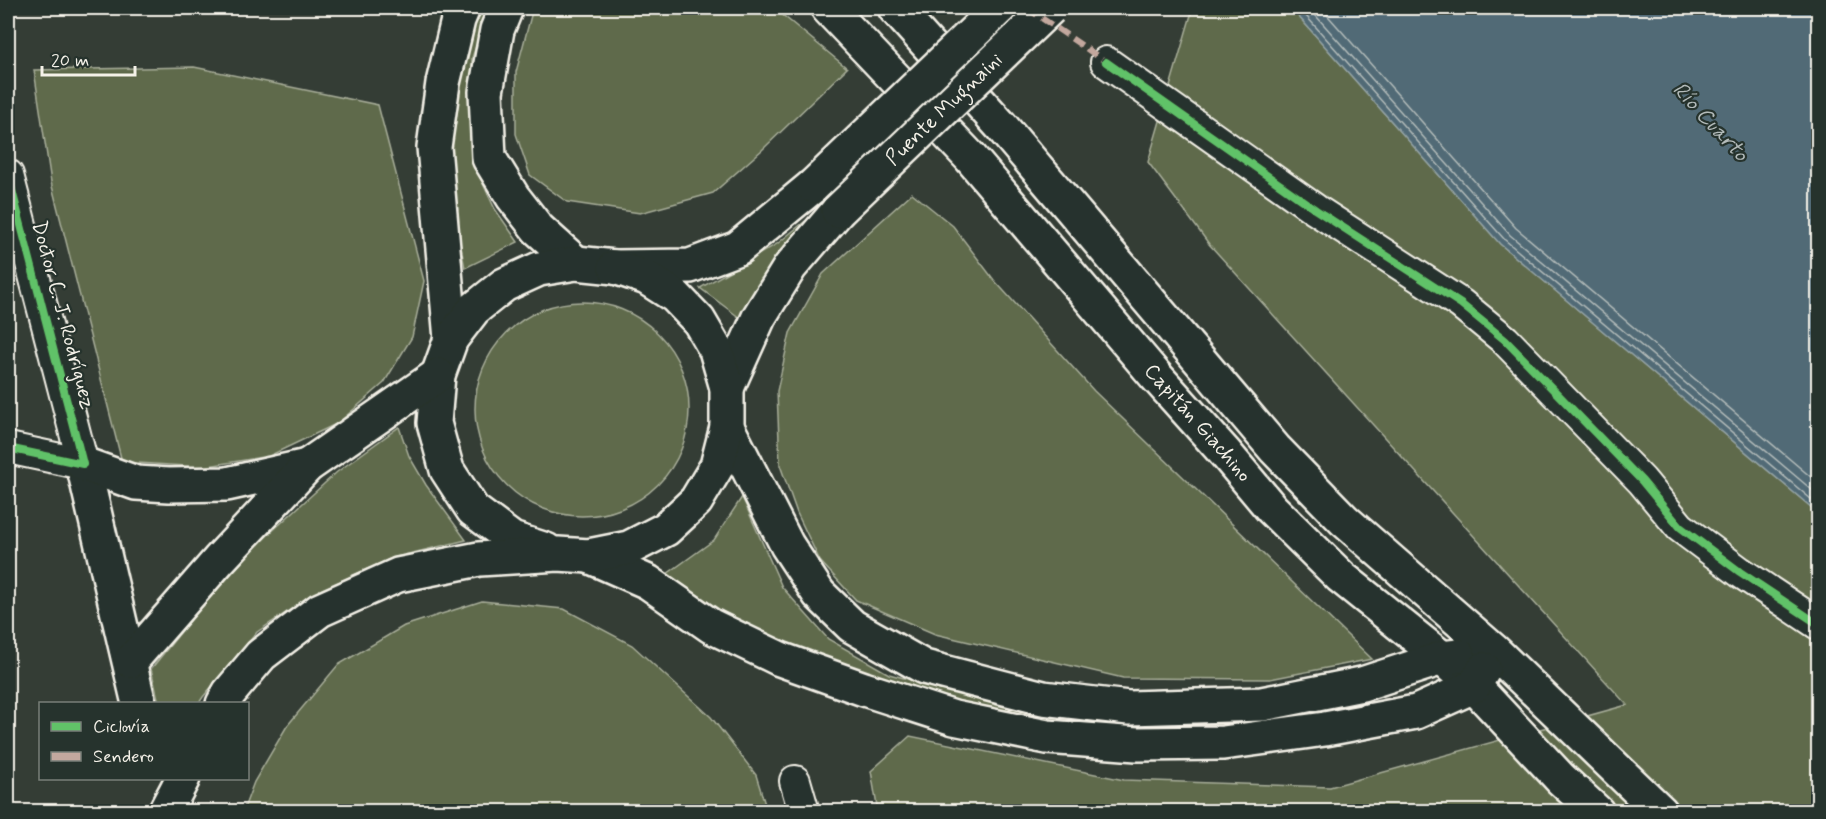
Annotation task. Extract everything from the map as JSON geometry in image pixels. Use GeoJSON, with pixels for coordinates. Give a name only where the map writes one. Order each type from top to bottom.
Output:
{"type":"FeatureCollection","features":[{"type":"Feature","properties":{"kind":"main road"},"geometry":{"type":"LineString","coordinates":[[452,339],[434,147],[443,83],[463,8]]}},
{"type":"Feature","properties":{"kind":"main road"},"geometry":{"type":"LineString","coordinates":[[506,8],[497,30],[486,92],[489,158],[513,196],[538,229],[576,263]]}},
{"type":"Feature","properties":{"kind":"main road"},"geometry":{"type":"LineString","coordinates":[[819,8],[851,31]]}},
{"type":"Feature","properties":{"kind":"main road","name":"Capitán Giachino"},"geometry":{"type":"LineString","coordinates":[[828,8],[970,157],[1272,509],[1341,577],[1474,686],[1561,779],[1597,812]]}},
{"type":"Feature","properties":{"kind":"main road","name":"Capitán Giachino"},"geometry":{"type":"LineString","coordinates":[[895,8],[1010,136],[1275,449],[1344,520],[1494,651],[1661,812]]}},
{"type":"Feature","properties":{"kind":"main road","name":"Puente Mugnaini"},"geometry":{"type":"LineString","coordinates":[[615,267],[690,266],[738,248],[813,186],[999,8]]}},
{"type":"Feature","properties":{"kind":"main road","name":"Puente Mugnaini"},"geometry":{"type":"LineString","coordinates":[[728,388],[759,317],[790,267],[838,211],[1050,8]]}},
{"type":"Feature","properties":{"kind":"main road"},"geometry":{"type":"LineString","coordinates":[[224,702],[261,655],[320,610],[398,575],[479,559],[573,555],[629,548],[666,529],[696,501],[717,466],[728,427],[728,388],[716,350],[699,321],[675,296],[647,278],[615,267],[576,263],[538,269],[504,285],[474,309],[452,339],[438,375],[434,423],[447,470],[473,510],[512,539],[573,555],[648,582],[711,626],[780,659],[954,718],[1047,737],[1137,744],[1223,743],[1325,729],[1416,712],[1474,686],[1494,651]]}},
{"type":"Feature","properties":{"kind":"main road"},"geometry":{"type":"LineString","coordinates":[[131,661],[219,560],[307,466],[438,375]]}},
{"type":"Feature","properties":{"kind":"main road"},"geometry":{"type":"LineString","coordinates":[[728,427],[787,545],[819,594],[852,626],[924,668],[1043,698],[1129,708],[1262,704],[1362,684],[1442,658],[1494,651]]}},
{"type":"Feature","properties":{"kind":"main road"},"geometry":{"type":"LineString","coordinates":[[83,464],[136,483],[169,484],[227,484],[307,466]]}},
{"type":"Feature","properties":{"kind":"main road","name":"Doctor C. J. Rodríguez"},"geometry":{"type":"LineString","coordinates":[[83,464],[140,702]]}},
{"type":"Feature","properties":{"kind":"main road"},"geometry":{"type":"LineString","coordinates":[[155,780],[163,812]]}},
{"type":"Feature","properties":{"kind":"main road"},"geometry":{"type":"LineString","coordinates":[[163,812],[182,780]]}},
{"type":"Feature","properties":{"kind":"street"},"geometry":{"type":"LineString","coordinates":[[1106,62],[1316,210],[1461,304],[1505,340],[1642,482],[1680,526],[1740,572],[1818,624]]}},
{"type":"Feature","properties":{"kind":"street","name":"Doctor C. J. Rodríguez"},"geometry":{"type":"LineString","coordinates":[[8,175],[83,464]]}},
{"type":"Feature","properties":{"kind":"street"},"geometry":{"type":"LineString","coordinates":[[8,448],[83,464]]}},
{"type":"Feature","properties":{"kind":"street"},"geometry":{"type":"LineString","coordinates":[[795,781],[804,812]]}},
{"type":"Feature","properties":{"kind":"green space"},"geometry":{"type":"Polygon","coordinates":[[[474,8],[489,8],[472,58],[470,132],[477,171],[495,209],[518,242],[465,268],[451,197],[450,118],[474,8]]]}},
{"type":"Feature","properties":{"kind":"green space"},"geometry":{"type":"Polygon","coordinates":[[[533,8],[774,8],[847,68],[762,150],[713,193],[640,213],[567,202],[530,175],[516,134],[516,72],[533,8]]]}},
{"type":"Feature","properties":{"kind":"green space"},"geometry":{"type":"Polygon","coordinates":[[[1193,8],[1291,8],[1500,244],[1818,513],[1818,811],[878,812],[871,771],[910,736],[1124,780],[1330,787],[1627,705],[1209,244],[1148,162],[1193,8]]]}},
{"type":"Feature","properties":{"kind":"green space"},"geometry":{"type":"Polygon","coordinates":[[[194,67],[378,105],[424,281],[412,337],[384,383],[338,423],[269,456],[202,467],[122,462],[51,182],[34,70],[194,67]]]}},
{"type":"Feature","properties":{"kind":"green space"},"geometry":{"type":"Polygon","coordinates":[[[858,178],[778,264],[740,318],[700,288],[777,244],[858,178]]]}},
{"type":"Feature","properties":{"kind":"green space"},"geometry":{"type":"Polygon","coordinates":[[[912,193],[953,226],[994,280],[1094,391],[1372,659],[1270,679],[1123,678],[935,634],[856,600],[820,561],[797,513],[780,465],[777,391],[790,333],[823,274],[912,193]]]}},
{"type":"Feature","properties":{"kind":"green space"},"geometry":{"type":"Polygon","coordinates":[[[571,302],[593,302],[613,306],[633,314],[658,333],[677,358],[685,378],[689,409],[685,440],[677,460],[658,485],[633,504],[613,512],[593,516],[571,516],[551,512],[531,504],[499,477],[487,460],[479,440],[475,420],[475,398],[479,378],[487,358],[514,326],[531,314],[551,306],[571,302]]]}},
{"type":"Feature","properties":{"kind":"green space"},"geometry":{"type":"Polygon","coordinates":[[[399,427],[409,456],[426,485],[466,540],[392,558],[320,590],[257,632],[200,702],[159,702],[151,669],[197,612],[257,545],[337,472],[399,427]]]}},
{"type":"Feature","properties":{"kind":"green space"},"geometry":{"type":"Polygon","coordinates":[[[742,497],[782,587],[828,639],[889,674],[1016,708],[1242,717],[1408,698],[1261,725],[1111,730],[978,716],[850,675],[734,619],[667,574],[714,540],[742,497]]]}},
{"type":"Feature","properties":{"kind":"green space"},"geometry":{"type":"Polygon","coordinates":[[[482,601],[564,609],[632,645],[711,717],[756,775],[767,811],[243,811],[254,782],[287,726],[338,665],[404,626],[482,601]]]}},
{"type":"Feature","properties":{"kind":"water","name":"Río Cuarto"},"geometry":{"type":"Polygon","coordinates":[[[1291,8],[1818,8],[1818,513],[1500,244],[1291,8]]]}},
{"type":"Feature","properties":{"kind":"marked path"},"geometry":{"type":"LineString","coordinates":[[1027,8],[1106,62]]}},
{"type":"Feature","properties":{"kind":"cycle path"},"geometry":{"type":"LineString","coordinates":[[1106,62],[1316,210],[1461,304],[1505,340],[1642,481],[1680,527],[1740,572],[1818,624]]}},
{"type":"Feature","properties":{"kind":"cycle path"},"geometry":{"type":"LineString","coordinates":[[8,175],[83,464],[8,448]]}}]}
